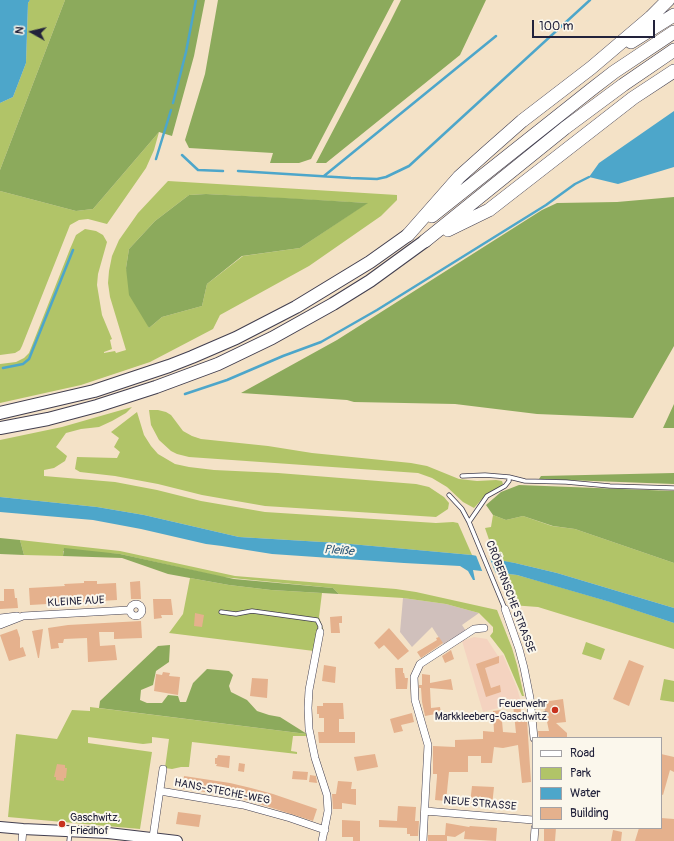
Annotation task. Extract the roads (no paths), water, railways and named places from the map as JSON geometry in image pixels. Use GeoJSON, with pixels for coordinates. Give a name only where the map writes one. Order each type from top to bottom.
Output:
{"type":"FeatureCollection","features":[{"type":"Feature","properties":{"kind":"highway"},"geometry":{"type":"LineString","coordinates":[[408,235],[459,178],[488,151],[522,121],[591,68],[651,17],[668,0]]}},
{"type":"Feature","properties":{"kind":"highway"},"geometry":{"type":"LineString","coordinates":[[591,68],[674,15]]}},
{"type":"Feature","properties":{"kind":"highway"},"geometry":{"type":"LineString","coordinates":[[0,413],[94,391],[163,368],[236,338],[296,307],[370,262],[408,235],[443,209],[614,72],[674,32]]}},
{"type":"Feature","properties":{"kind":"highway"},"geometry":{"type":"LineString","coordinates":[[0,428],[48,419],[96,406],[156,387],[218,364],[272,338],[333,304],[370,281],[425,241],[576,120],[674,50]]}},
{"type":"Feature","properties":{"kind":"highway"},"geometry":{"type":"LineString","coordinates":[[425,241],[489,210],[633,98],[674,71]]}},
{"type":"Feature","properties":{"kind":"highway"},"geometry":{"type":"LineString","coordinates":[[600,123],[652,91],[674,81]]}},
{"type":"Feature","properties":{"kind":"main road"},"geometry":{"type":"LineString","coordinates":[[0,827],[70,836],[108,833],[153,837],[177,841]]}},
{"type":"Feature","properties":{"kind":"street","name":"CRÖBERNSCHE STRASSE"},"geometry":{"type":"LineString","coordinates":[[505,609],[524,668],[529,692],[534,737]]}},
{"type":"Feature","properties":{"kind":"street","name":"KLEINE AUE"},"geometry":{"type":"LineString","coordinates":[[0,618],[129,610]]}},
{"type":"Feature","properties":{"kind":"street","name":"KLEINE AUE"},"geometry":{"type":"LineString","coordinates":[[0,625],[23,616]]}},
{"type":"Feature","properties":{"kind":"street"},"geometry":{"type":"LineString","coordinates":[[423,841],[428,745],[415,700],[414,677],[420,664],[474,628],[484,628]]}},
{"type":"Feature","properties":{"kind":"street"},"geometry":{"type":"LineString","coordinates":[[320,632],[308,708],[309,729],[315,758],[327,795],[328,804],[325,830],[322,841]]}},
{"type":"Feature","properties":{"kind":"street","name":"HANS-STECHE-WEG"},"geometry":{"type":"LineString","coordinates":[[153,837],[163,769]]}},
{"type":"Feature","properties":{"kind":"street","name":"HANS-STECHE-WEG"},"geometry":{"type":"LineString","coordinates":[[160,791],[243,805],[290,818],[325,830]]}},
{"type":"Feature","properties":{"kind":"street","name":"NEUE STRASSE"},"geometry":{"type":"LineString","coordinates":[[425,810],[532,820]]}},
{"type":"Feature","properties":{"kind":"street"},"geometry":{"type":"LineString","coordinates":[[22,841],[23,829]]}},
{"type":"Feature","properties":{"kind":"street"},"geometry":{"type":"LineString","coordinates":[[534,841],[535,829]]}},
{"type":"Feature","properties":{"kind":"lane"},"geometry":{"type":"LineString","coordinates":[[462,476],[485,475],[509,477],[525,481],[674,488]]}},
{"type":"Feature","properties":{"kind":"lane"},"geometry":{"type":"LineString","coordinates":[[469,522],[487,496],[505,486],[509,481],[509,477]]}},
{"type":"Feature","properties":{"kind":"lane","name":"CRÖBERNSCHE STRASSE"},"geometry":{"type":"LineString","coordinates":[[449,495],[462,509],[469,522],[505,609]]}},
{"type":"Feature","properties":{"kind":"lane"},"geometry":{"type":"LineString","coordinates":[[221,612],[236,614],[252,611],[317,620],[320,626],[320,632]]}},
{"type":"Feature","properties":{"kind":"lane"},"geometry":{"type":"LineString","coordinates":[[532,716],[546,714]]}},
{"type":"Feature","properties":{"kind":"water"},"geometry":{"type":"Polygon","coordinates":[[[0,0],[30,0],[28,3],[26,63],[13,97],[0,103],[0,0]]]}},
{"type":"Feature","properties":{"kind":"water"},"geometry":{"type":"Polygon","coordinates":[[[674,111],[674,167],[618,184],[589,177],[599,163],[674,111]]]}},
{"type":"Feature","properties":{"kind":"water","name":"Pleiße"},"geometry":{"type":"Polygon","coordinates":[[[0,497],[97,507],[144,515],[239,537],[339,543],[472,555],[515,563],[557,573],[674,608],[674,623],[610,602],[517,575],[473,570],[475,580],[473,580],[468,571],[460,566],[272,554],[206,544],[93,520],[0,512],[0,497]]]}},
{"type":"Feature","properties":{"kind":"waterway"},"geometry":{"type":"LineString","coordinates":[[173,103],[186,52],[196,0]]}},
{"type":"Feature","properties":{"kind":"waterway"},"geometry":{"type":"LineString","coordinates":[[238,171],[377,179],[386,177],[409,166],[590,0]]}},
{"type":"Feature","properties":{"kind":"waterway"},"geometry":{"type":"LineString","coordinates":[[324,176],[496,36]]}},
{"type":"Feature","properties":{"kind":"waterway"},"geometry":{"type":"LineString","coordinates":[[156,159],[171,110]]}},
{"type":"Feature","properties":{"kind":"waterway"},"geometry":{"type":"LineString","coordinates":[[182,155],[198,170],[223,171]]}},
{"type":"Feature","properties":{"kind":"waterway"},"geometry":{"type":"LineString","coordinates":[[185,394],[227,380],[283,356],[321,342],[377,310],[546,205],[575,184],[589,177]]}},
{"type":"Feature","properties":{"kind":"waterway"},"geometry":{"type":"LineString","coordinates":[[3,368],[23,364],[29,359],[73,250]]}},
{"type":"Feature","properties":{"kind":"place","name":"Feuerwehr Markkleeberg-Gaschwitz"},"geometry":{"type":"Point","coordinates":[555,710]}},
{"type":"Feature","properties":{"kind":"place","name":"Gaschwitz, Friedhof"},"geometry":{"type":"Point","coordinates":[62,824]}}]}
